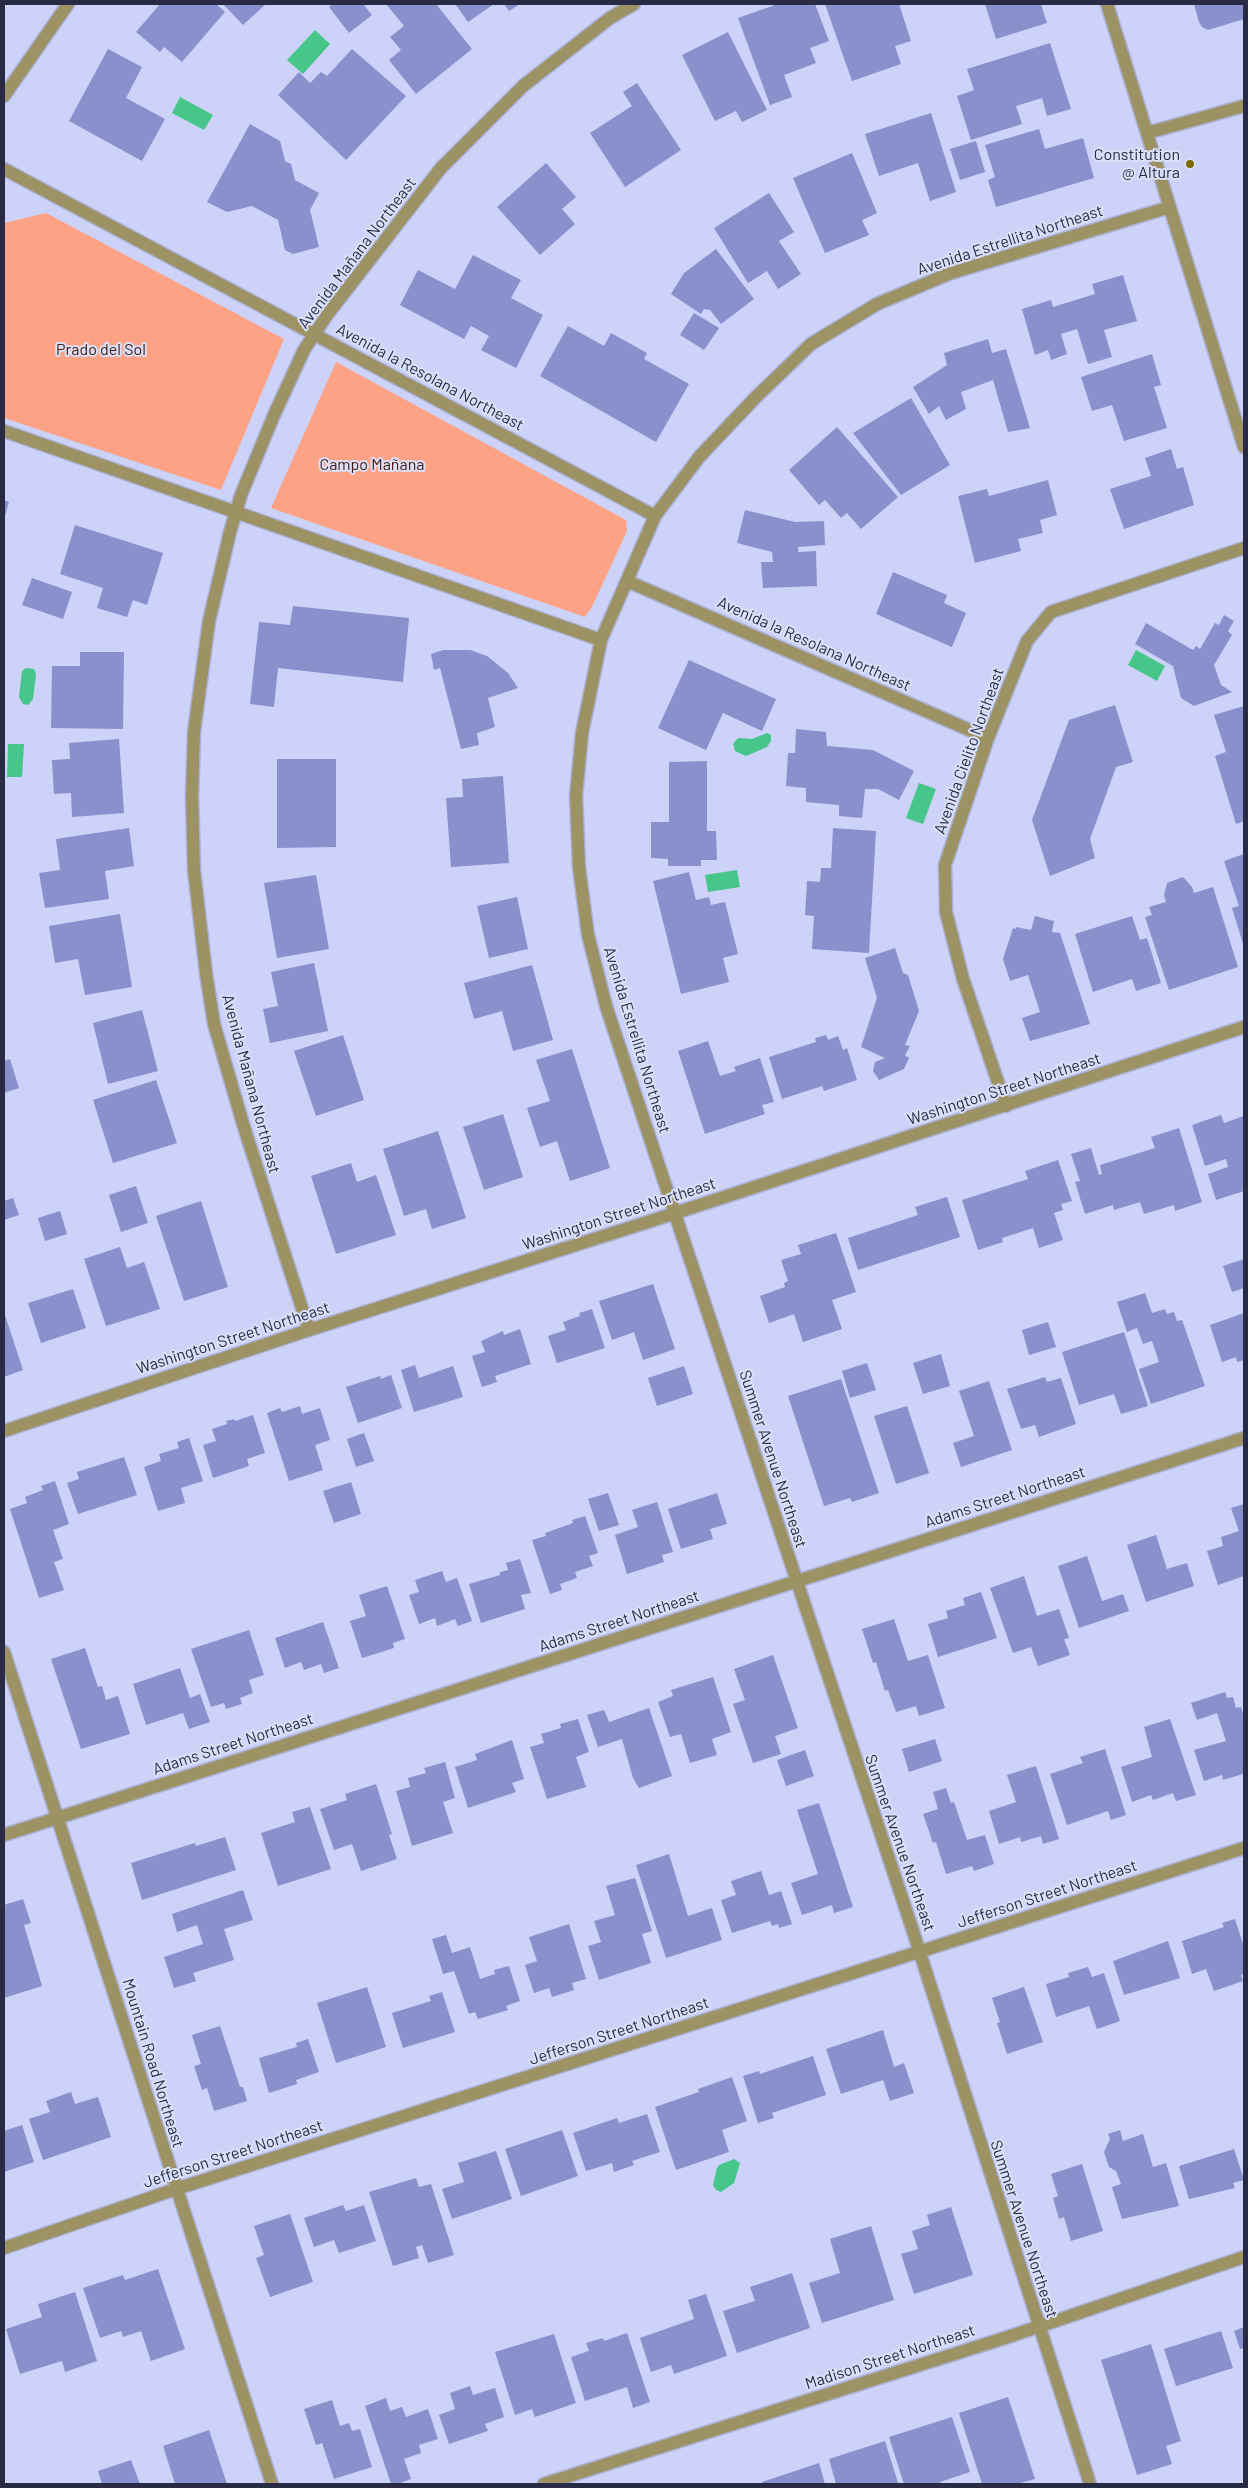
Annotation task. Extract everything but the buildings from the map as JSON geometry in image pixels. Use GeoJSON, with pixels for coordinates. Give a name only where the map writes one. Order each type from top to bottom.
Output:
{"type":"FeatureCollection","features":[{"type":"Feature","properties":{"kind":"street"},"geometry":{"type":"LineString","coordinates":[[4,96],[68,4]]}},
{"type":"Feature","properties":{"kind":"street","name":"Avenida Mañana Northeast"},"geometry":{"type":"LineString","coordinates":[[309,1330],[243,1124],[214,1024],[206,973],[194,870],[192,796],[194,732],[209,620],[236,514],[274,415],[303,352],[327,315],[441,168],[523,86],[610,18],[634,4]]}},
{"type":"Feature","properties":{"kind":"street"},"geometry":{"type":"LineString","coordinates":[[1107,4],[1244,447]]}},
{"type":"Feature","properties":{"kind":"street"},"geometry":{"type":"LineString","coordinates":[[1148,133],[1244,106]]}},
{"type":"Feature","properties":{"kind":"street","name":"Avenida la Resolana Northeast"},"geometry":{"type":"LineString","coordinates":[[4,169],[655,516]]}},
{"type":"Feature","properties":{"kind":"street","name":"Avenida Estrellita Northeast"},"geometry":{"type":"LineString","coordinates":[[675,1214],[606,1006],[588,935],[578,867],[576,796],[582,733],[600,640],[655,516],[700,456],[755,398],[811,344],[877,304],[951,273],[1170,207]]}},
{"type":"Feature","properties":{"kind":"street"},"geometry":{"type":"LineString","coordinates":[[4,431],[236,514],[600,640]]}},
{"type":"Feature","properties":{"kind":"street","name":"Avenida Cielito Northeast"},"geometry":{"type":"LineString","coordinates":[[1006,1106],[963,979],[946,912],[946,865],[988,738],[1027,641],[1051,612],[1244,548]]}},
{"type":"Feature","properties":{"kind":"street","name":"Avenida la Resolana Northeast"},"geometry":{"type":"LineString","coordinates":[[627,580],[988,738]]}},
{"type":"Feature","properties":{"kind":"street","name":"Washington Street Northeast"},"geometry":{"type":"LineString","coordinates":[[4,1431],[309,1330],[675,1214],[1244,1027]]}},
{"type":"Feature","properties":{"kind":"street","name":"Summer Avenue Northeast"},"geometry":{"type":"LineString","coordinates":[[675,1214],[920,1952],[1038,2327],[1090,2484]]}},
{"type":"Feature","properties":{"kind":"street","name":"Adams Street Northeast"},"geometry":{"type":"LineString","coordinates":[[4,1835],[1244,1438]]}},
{"type":"Feature","properties":{"kind":"street","name":"Mountain Road Northeast"},"geometry":{"type":"LineString","coordinates":[[4,1652],[272,2484]]}},
{"type":"Feature","properties":{"kind":"street","name":"Jefferson Street Northeast"},"geometry":{"type":"LineString","coordinates":[[4,2248],[176,2189],[1244,1848]]}},
{"type":"Feature","properties":{"kind":"street","name":"Madison Street Northeast"},"geometry":{"type":"LineString","coordinates":[[544,2484],[1038,2327],[1244,2257]]}},
{"type":"Feature","properties":{"kind":"green space","name":"Prado del Sol"},"geometry":{"type":"Polygon","coordinates":[[[46,213],[284,339],[221,490],[4,418],[4,223],[46,213]]]}},
{"type":"Feature","properties":{"kind":"green space","name":"Campo Mañana"},"geometry":{"type":"Polygon","coordinates":[[[336,362],[626,520],[627,531],[592,607],[585,617],[271,508],[336,362]]]}},
{"type":"Feature","properties":{"kind":"shaded area"},"geometry":{"type":"Polygon","coordinates":[[[315,30],[330,44],[303,74],[287,60],[315,30]]]}},
{"type":"Feature","properties":{"kind":"shaded area"},"geometry":{"type":"Polygon","coordinates":[[[180,97],[213,115],[204,130],[172,113],[180,97]]]}},
{"type":"Feature","properties":{"kind":"shaded area"},"geometry":{"type":"Polygon","coordinates":[[[1136,650],[1165,666],[1157,681],[1128,665],[1136,650]]]}},
{"type":"Feature","properties":{"kind":"shaded area"},"geometry":{"type":"Polygon","coordinates":[[[26,668],[34,669],[36,674],[33,699],[28,705],[23,704],[19,697],[22,671],[26,668]]]}},
{"type":"Feature","properties":{"kind":"shaded area"},"geometry":{"type":"Polygon","coordinates":[[[767,733],[771,735],[771,741],[767,747],[746,756],[735,751],[733,744],[738,738],[752,739],[767,733]]]}},
{"type":"Feature","properties":{"kind":"shaded area"},"geometry":{"type":"Polygon","coordinates":[[[8,744],[24,744],[22,777],[7,777],[8,744]]]}},
{"type":"Feature","properties":{"kind":"shaded area"},"geometry":{"type":"Polygon","coordinates":[[[919,783],[936,789],[923,824],[906,818],[919,783]]]}},
{"type":"Feature","properties":{"kind":"shaded area"},"geometry":{"type":"Polygon","coordinates":[[[737,870],[740,887],[708,892],[705,875],[737,870]]]}},
{"type":"Feature","properties":{"kind":"shaded area"},"geometry":{"type":"Polygon","coordinates":[[[734,2159],[740,2163],[734,2183],[721,2192],[716,2190],[713,2185],[717,2168],[719,2165],[734,2159]]]}},
{"type":"Feature","properties":{"kind":"place","name":"Constitution @ Altura"},"geometry":{"type":"Point","coordinates":[1190,164]}}]}
